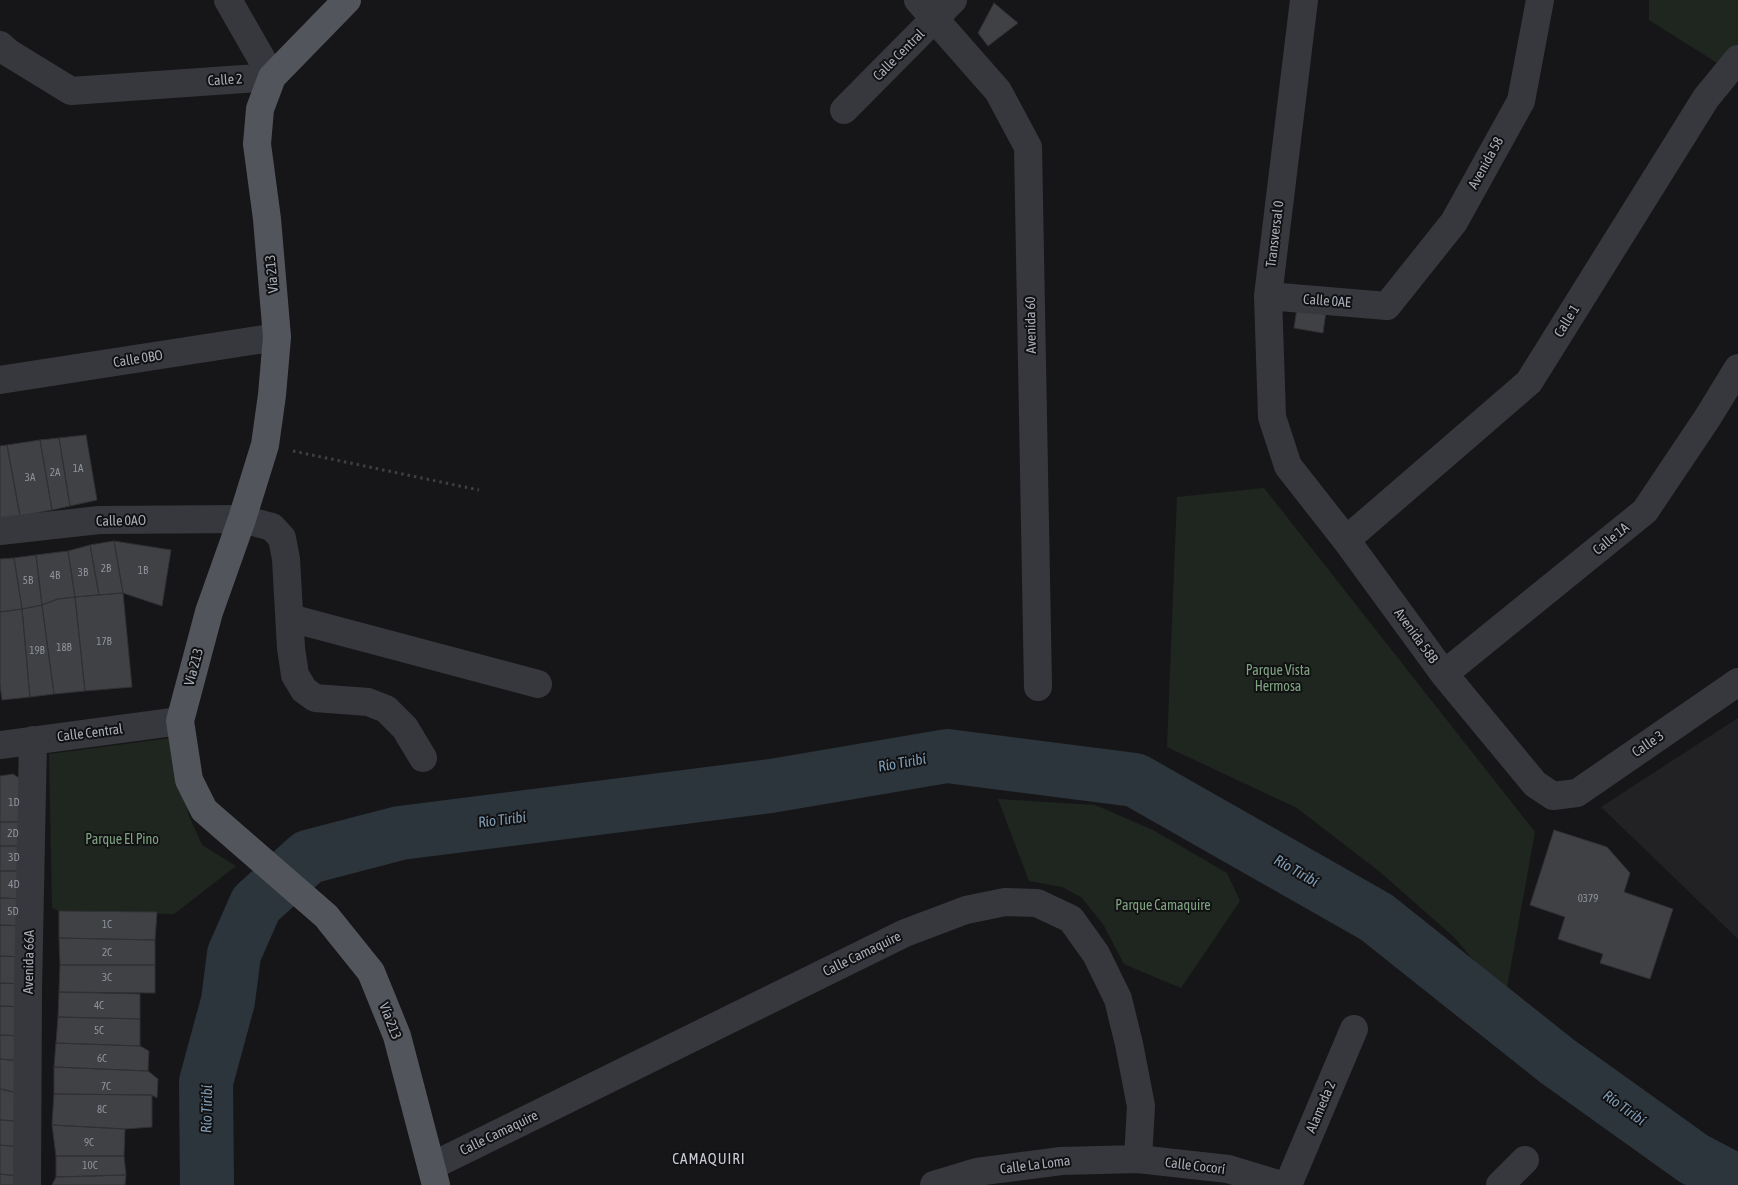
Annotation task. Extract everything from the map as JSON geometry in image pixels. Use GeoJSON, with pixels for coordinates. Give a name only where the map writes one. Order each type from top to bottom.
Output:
{"type":"FeatureCollection","features":[{"type":"Feature","properties":{"kind":"main road"},"geometry":{"type":"LineString","coordinates":[[272,77],[347,0]]}},
{"type":"Feature","properties":{"kind":"main road","name":"Vía 213"},"geometry":{"type":"LineString","coordinates":[[272,77],[260,109],[257,144],[267,219],[277,337],[265,445],[242,519],[209,612],[180,721],[189,780],[204,810],[326,916],[371,972],[397,1036],[434,1175]]}},
{"type":"Feature","properties":{"kind":"street"},"geometry":{"type":"LineString","coordinates":[[228,0],[272,77]]}},
{"type":"Feature","properties":{"kind":"street","name":"Transversal 0"},"geometry":{"type":"LineString","coordinates":[[1288,466],[1272,417],[1268,296],[1304,0]]}},
{"type":"Feature","properties":{"kind":"street","name":"Avenida 58"},"geometry":{"type":"LineString","coordinates":[[1387,306],[1454,222],[1521,101],[1540,0]]}},
{"type":"Feature","properties":{"kind":"street","name":"Calle Central"},"geometry":{"type":"LineString","coordinates":[[844,110],[936,6]]}},
{"type":"Feature","properties":{"kind":"street","name":"Avenida 60"},"geometry":{"type":"LineString","coordinates":[[936,6],[998,91],[1028,147],[1038,687]]}},
{"type":"Feature","properties":{"kind":"street","name":"Calle 2"},"geometry":{"type":"LineString","coordinates":[[0,45],[9,53],[71,91],[272,77]]}},
{"type":"Feature","properties":{"kind":"street","name":"Calle 1"},"geometry":{"type":"LineString","coordinates":[[1346,540],[1529,382],[1706,98],[1738,59]]}},
{"type":"Feature","properties":{"kind":"street","name":"Calle 0AE"},"geometry":{"type":"LineString","coordinates":[[1268,296],[1387,306]]}},
{"type":"Feature","properties":{"kind":"street","name":"Calle 0BO"},"geometry":{"type":"LineString","coordinates":[[0,380],[277,337]]}},
{"type":"Feature","properties":{"kind":"street","name":"Calle 1A"},"geometry":{"type":"LineString","coordinates":[[1444,674],[1645,511],[1708,417],[1738,368]]}},
{"type":"Feature","properties":{"kind":"street","name":"Avenida 58B"},"geometry":{"type":"LineString","coordinates":[[1288,466],[1346,540],[1444,674],[1535,784],[1553,796]]}},
{"type":"Feature","properties":{"kind":"street","name":"Calle 0AO"},"geometry":{"type":"LineString","coordinates":[[0,531],[99,520],[242,519],[272,528],[282,538],[286,558],[291,648],[295,674],[304,690],[315,698],[368,702],[386,709],[405,728],[423,758]]}},
{"type":"Feature","properties":{"kind":"street"},"geometry":{"type":"LineString","coordinates":[[290,618],[538,684]]}},
{"type":"Feature","properties":{"kind":"street","name":"Calle 3"},"geometry":{"type":"LineString","coordinates":[[1553,796],[1577,793],[1738,682]]}},
{"type":"Feature","properties":{"kind":"street","name":"Calle Central"},"geometry":{"type":"LineString","coordinates":[[0,745],[180,721]]}},
{"type":"Feature","properties":{"kind":"street","name":"Avenida 66A"},"geometry":{"type":"LineString","coordinates":[[27,1185],[28,989],[33,740]]}},
{"type":"Feature","properties":{"kind":"street","name":"Calle Camaquire"},"geometry":{"type":"LineString","coordinates":[[434,1175],[905,933],[966,910],[1005,902],[1037,903],[1072,919],[1096,954],[1118,999],[1130,1044],[1141,1106],[1138,1159]]}},
{"type":"Feature","properties":{"kind":"street","name":"Alameda 2"},"geometry":{"type":"LineString","coordinates":[[1288,1185],[1354,1029]]}},
{"type":"Feature","properties":{"kind":"street","name":"Calle La Loma"},"geometry":{"type":"LineString","coordinates":[[934,1185],[977,1172],[1061,1161],[1138,1159]]}},
{"type":"Feature","properties":{"kind":"street","name":"Calle Cocorí"},"geometry":{"type":"LineString","coordinates":[[1138,1159],[1228,1169],[1281,1185]]}},
{"type":"Feature","properties":{"kind":"street"},"geometry":{"type":"LineString","coordinates":[[1500,1185],[1525,1160]]}},
{"type":"Feature","properties":{"kind":"path"},"geometry":{"type":"LineString","coordinates":[[321,457],[478,490]]}},
{"type":"Feature","properties":{"kind":"shaded area"},"geometry":{"type":"Polygon","coordinates":[[[1738,718],[1738,939],[1601,807],[1738,718]]]}},
{"type":"Feature","properties":{"kind":"green space"},"geometry":{"type":"Polygon","coordinates":[[[1649,0],[1738,0],[1738,47],[1722,66],[1649,20],[1649,0]]]}},
{"type":"Feature","properties":{"kind":"green space","name":"Parque Vista Hermosa"},"geometry":{"type":"Polygon","coordinates":[[[1264,488],[1535,832],[1505,998],[1455,938],[1380,872],[1297,808],[1167,747],[1177,497],[1264,488]]]}},
{"type":"Feature","properties":{"kind":"green space","name":"Parque El Pino"},"geometry":{"type":"Polygon","coordinates":[[[171,738],[189,816],[202,845],[236,866],[174,914],[59,911],[52,908],[49,754],[171,738]]]}},
{"type":"Feature","properties":{"kind":"green space","name":"Parque Camaquire"},"geometry":{"type":"Polygon","coordinates":[[[998,799],[1095,805],[1153,830],[1227,873],[1240,901],[1181,988],[1124,964],[1103,924],[1081,897],[1062,887],[1029,881],[998,799]]]}},
{"type":"Feature","properties":{"kind":"building"},"geometry":{"type":"Polygon","coordinates":[[[994,3],[1018,23],[988,46],[978,33],[994,3]]]}},
{"type":"Feature","properties":{"kind":"building"},"geometry":{"type":"Polygon","coordinates":[[[1298,302],[1327,304],[1323,333],[1294,328],[1298,302]]]}},
{"type":"Feature","properties":{"kind":"building"},"geometry":{"type":"Polygon","coordinates":[[[86,435],[97,500],[70,506],[59,438],[86,435]]]}},
{"type":"Feature","properties":{"kind":"building"},"geometry":{"type":"Polygon","coordinates":[[[59,438],[70,506],[52,510],[40,440],[59,438]]]}},
{"type":"Feature","properties":{"kind":"building"},"geometry":{"type":"Polygon","coordinates":[[[40,440],[52,510],[20,516],[7,445],[40,440]]]}},
{"type":"Feature","properties":{"kind":"building"},"geometry":{"type":"Polygon","coordinates":[[[7,445],[20,516],[0,518],[0,446],[7,445]]]}},
{"type":"Feature","properties":{"kind":"building"},"geometry":{"type":"Polygon","coordinates":[[[114,541],[171,550],[162,606],[123,593],[114,541]]]}},
{"type":"Feature","properties":{"kind":"building"},"geometry":{"type":"Polygon","coordinates":[[[114,541],[123,593],[99,595],[90,545],[114,541]]]}},
{"type":"Feature","properties":{"kind":"building"},"geometry":{"type":"Polygon","coordinates":[[[90,545],[99,595],[75,597],[68,551],[90,545]]]}},
{"type":"Feature","properties":{"kind":"building"},"geometry":{"type":"Polygon","coordinates":[[[68,551],[75,597],[58,599],[42,605],[36,555],[68,551]]]}},
{"type":"Feature","properties":{"kind":"building"},"geometry":{"type":"Polygon","coordinates":[[[36,555],[42,605],[22,609],[14,558],[36,555]]]}},
{"type":"Feature","properties":{"kind":"building"},"geometry":{"type":"Polygon","coordinates":[[[14,558],[22,609],[0,612],[0,559],[14,558]]]}},
{"type":"Feature","properties":{"kind":"building"},"geometry":{"type":"Polygon","coordinates":[[[123,593],[132,687],[85,691],[75,597],[123,593]]]}},
{"type":"Feature","properties":{"kind":"building"},"geometry":{"type":"Polygon","coordinates":[[[75,597],[85,691],[54,694],[42,605],[58,599],[75,597]]]}},
{"type":"Feature","properties":{"kind":"building"},"geometry":{"type":"Polygon","coordinates":[[[42,605],[54,694],[30,697],[22,609],[42,605]]]}},
{"type":"Feature","properties":{"kind":"building"},"geometry":{"type":"Polygon","coordinates":[[[22,609],[30,697],[2,700],[0,685],[0,612],[22,609]]]}},
{"type":"Feature","properties":{"kind":"building"},"geometry":{"type":"Polygon","coordinates":[[[13,774],[28,784],[26,822],[0,822],[0,776],[13,774]]]}},
{"type":"Feature","properties":{"kind":"building"},"geometry":{"type":"Polygon","coordinates":[[[0,822],[26,822],[27,846],[0,846],[0,822]]]}},
{"type":"Feature","properties":{"kind":"building"},"geometry":{"type":"Polygon","coordinates":[[[1554,830],[1607,847],[1630,873],[1624,892],[1673,909],[1650,979],[1600,963],[1603,954],[1558,939],[1565,917],[1530,905],[1554,830]]]}},
{"type":"Feature","properties":{"kind":"building"},"geometry":{"type":"Polygon","coordinates":[[[0,846],[27,846],[28,871],[0,871],[0,846]]]}},
{"type":"Feature","properties":{"kind":"building"},"geometry":{"type":"Polygon","coordinates":[[[0,871],[28,871],[27,899],[0,898],[0,871]]]}},
{"type":"Feature","properties":{"kind":"building"},"geometry":{"type":"Polygon","coordinates":[[[0,898],[27,899],[26,926],[0,925],[0,898]]]}},
{"type":"Feature","properties":{"kind":"building"},"geometry":{"type":"Polygon","coordinates":[[[59,911],[157,912],[155,940],[59,938],[59,911]]]}},
{"type":"Feature","properties":{"kind":"building"},"geometry":{"type":"Polygon","coordinates":[[[0,925],[26,926],[24,957],[0,956],[0,925]]]}},
{"type":"Feature","properties":{"kind":"building"},"geometry":{"type":"Polygon","coordinates":[[[59,938],[155,940],[155,965],[60,965],[59,938]]]}},
{"type":"Feature","properties":{"kind":"building"},"geometry":{"type":"Polygon","coordinates":[[[0,956],[24,957],[24,984],[0,983],[0,956]]]}},
{"type":"Feature","properties":{"kind":"building"},"geometry":{"type":"Polygon","coordinates":[[[60,965],[155,965],[155,993],[59,992],[60,965]]]}},
{"type":"Feature","properties":{"kind":"building"},"geometry":{"type":"Polygon","coordinates":[[[0,983],[24,984],[23,1007],[0,1006],[0,983]]]}},
{"type":"Feature","properties":{"kind":"building"},"geometry":{"type":"Polygon","coordinates":[[[59,992],[140,994],[140,1019],[58,1017],[59,992]]]}},
{"type":"Feature","properties":{"kind":"building"},"geometry":{"type":"Polygon","coordinates":[[[0,1006],[23,1007],[22,1036],[0,1035],[0,1006]]]}},
{"type":"Feature","properties":{"kind":"building"},"geometry":{"type":"Polygon","coordinates":[[[58,1017],[140,1019],[140,1046],[56,1043],[58,1017]]]}},
{"type":"Feature","properties":{"kind":"building"},"geometry":{"type":"Polygon","coordinates":[[[0,1035],[22,1036],[21,1061],[0,1059],[0,1035]]]}},
{"type":"Feature","properties":{"kind":"building"},"geometry":{"type":"Polygon","coordinates":[[[56,1043],[140,1046],[149,1051],[148,1071],[54,1067],[56,1043]]]}},
{"type":"Feature","properties":{"kind":"building"},"geometry":{"type":"Polygon","coordinates":[[[0,1059],[21,1061],[19,1093],[0,1089],[0,1059]]]}},
{"type":"Feature","properties":{"kind":"building"},"geometry":{"type":"Polygon","coordinates":[[[54,1067],[148,1071],[158,1079],[157,1098],[152,1095],[54,1094],[54,1067]]]}},
{"type":"Feature","properties":{"kind":"building"},"geometry":{"type":"Polygon","coordinates":[[[0,1089],[19,1093],[17,1121],[0,1120],[0,1089]]]}},
{"type":"Feature","properties":{"kind":"building"},"geometry":{"type":"Polygon","coordinates":[[[54,1094],[152,1095],[152,1127],[125,1129],[52,1125],[54,1094]]]}},
{"type":"Feature","properties":{"kind":"building"},"geometry":{"type":"Polygon","coordinates":[[[0,1120],[17,1121],[21,1147],[0,1145],[0,1120]]]}},
{"type":"Feature","properties":{"kind":"building"},"geometry":{"type":"Polygon","coordinates":[[[52,1125],[125,1129],[124,1156],[56,1156],[52,1125]]]}},
{"type":"Feature","properties":{"kind":"building"},"geometry":{"type":"Polygon","coordinates":[[[0,1145],[21,1147],[18,1176],[0,1174],[0,1145]]]}},
{"type":"Feature","properties":{"kind":"building"},"geometry":{"type":"Polygon","coordinates":[[[56,1156],[124,1156],[126,1175],[56,1177],[56,1156]]]}},
{"type":"Feature","properties":{"kind":"building"},"geometry":{"type":"Polygon","coordinates":[[[0,1174],[18,1176],[17,1185],[0,1185],[0,1174]]]}},
{"type":"Feature","properties":{"kind":"building"},"geometry":{"type":"Polygon","coordinates":[[[126,1175],[125,1185],[52,1185],[56,1177],[126,1175]]]}},
{"type":"Feature","properties":{"kind":"waterway","name":"Río Tiribí"},"geometry":{"type":"LineString","coordinates":[[207,1185],[206,1082],[228,1001],[234,954],[256,904],[308,857],[400,833],[771,786],[947,756],[1135,780],[1376,917],[1557,1061],[1694,1159],[1738,1182]]}},
{"type":"Feature","properties":{"kind":"district","name":"CAMAQUIRI"},"geometry":{"type":"Point","coordinates":[709,1159]}}]}
